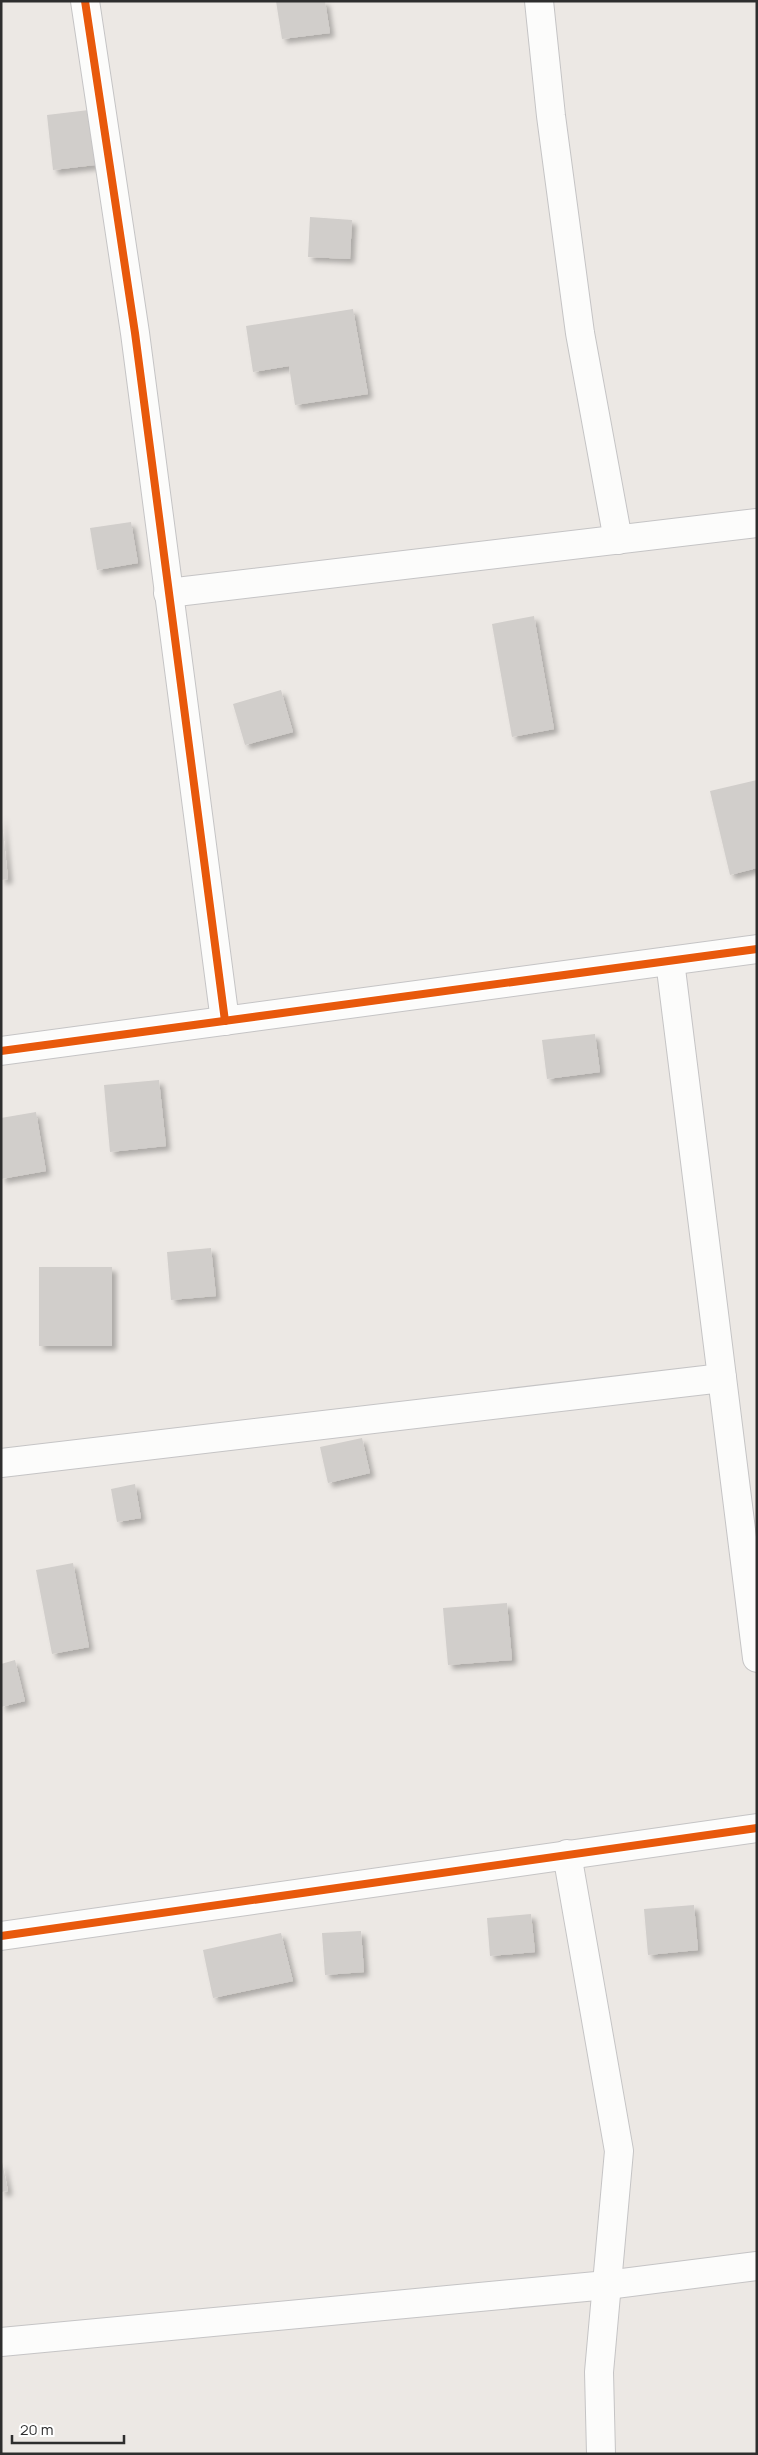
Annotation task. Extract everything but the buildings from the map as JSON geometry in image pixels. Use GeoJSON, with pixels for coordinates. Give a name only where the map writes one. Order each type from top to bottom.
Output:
{"type":"FeatureCollection","features":[{"type":"Feature","properties":{"kind":"street"},"geometry":{"type":"LineString","coordinates":[[85,1],[134,333],[225,1021]]}},
{"type":"Feature","properties":{"kind":"street"},"geometry":{"type":"LineString","coordinates":[[539,1],[551,116],[580,334],[618,540]]}},
{"type":"Feature","properties":{"kind":"street"},"geometry":{"type":"LineString","coordinates":[[168,593],[757,524]]}},
{"type":"Feature","properties":{"kind":"street"},"geometry":{"type":"LineString","coordinates":[[1,1051],[757,949]]}},
{"type":"Feature","properties":{"kind":"street"},"geometry":{"type":"LineString","coordinates":[[670,961],[757,1658]]}},
{"type":"Feature","properties":{"kind":"street"},"geometry":{"type":"LineString","coordinates":[[1,1462],[722,1378]]}},
{"type":"Feature","properties":{"kind":"street"},"geometry":{"type":"LineString","coordinates":[[1,1936],[757,1828]]}},
{"type":"Feature","properties":{"kind":"street"},"geometry":{"type":"LineString","coordinates":[[567,1854],[619,2151],[599,2372],[601,2454]]}},
{"type":"Feature","properties":{"kind":"street"},"geometry":{"type":"LineString","coordinates":[[1,2342],[607,2285],[757,2266]]}},
{"type":"Feature","properties":{"kind":"cycle path"},"geometry":{"type":"LineString","coordinates":[[85,1],[135,333],[225,1021]]}},
{"type":"Feature","properties":{"kind":"cycle path"},"geometry":{"type":"LineString","coordinates":[[1,1051],[757,949]]}},
{"type":"Feature","properties":{"kind":"cycle path"},"geometry":{"type":"LineString","coordinates":[[1,1936],[757,1828]]}}]}
